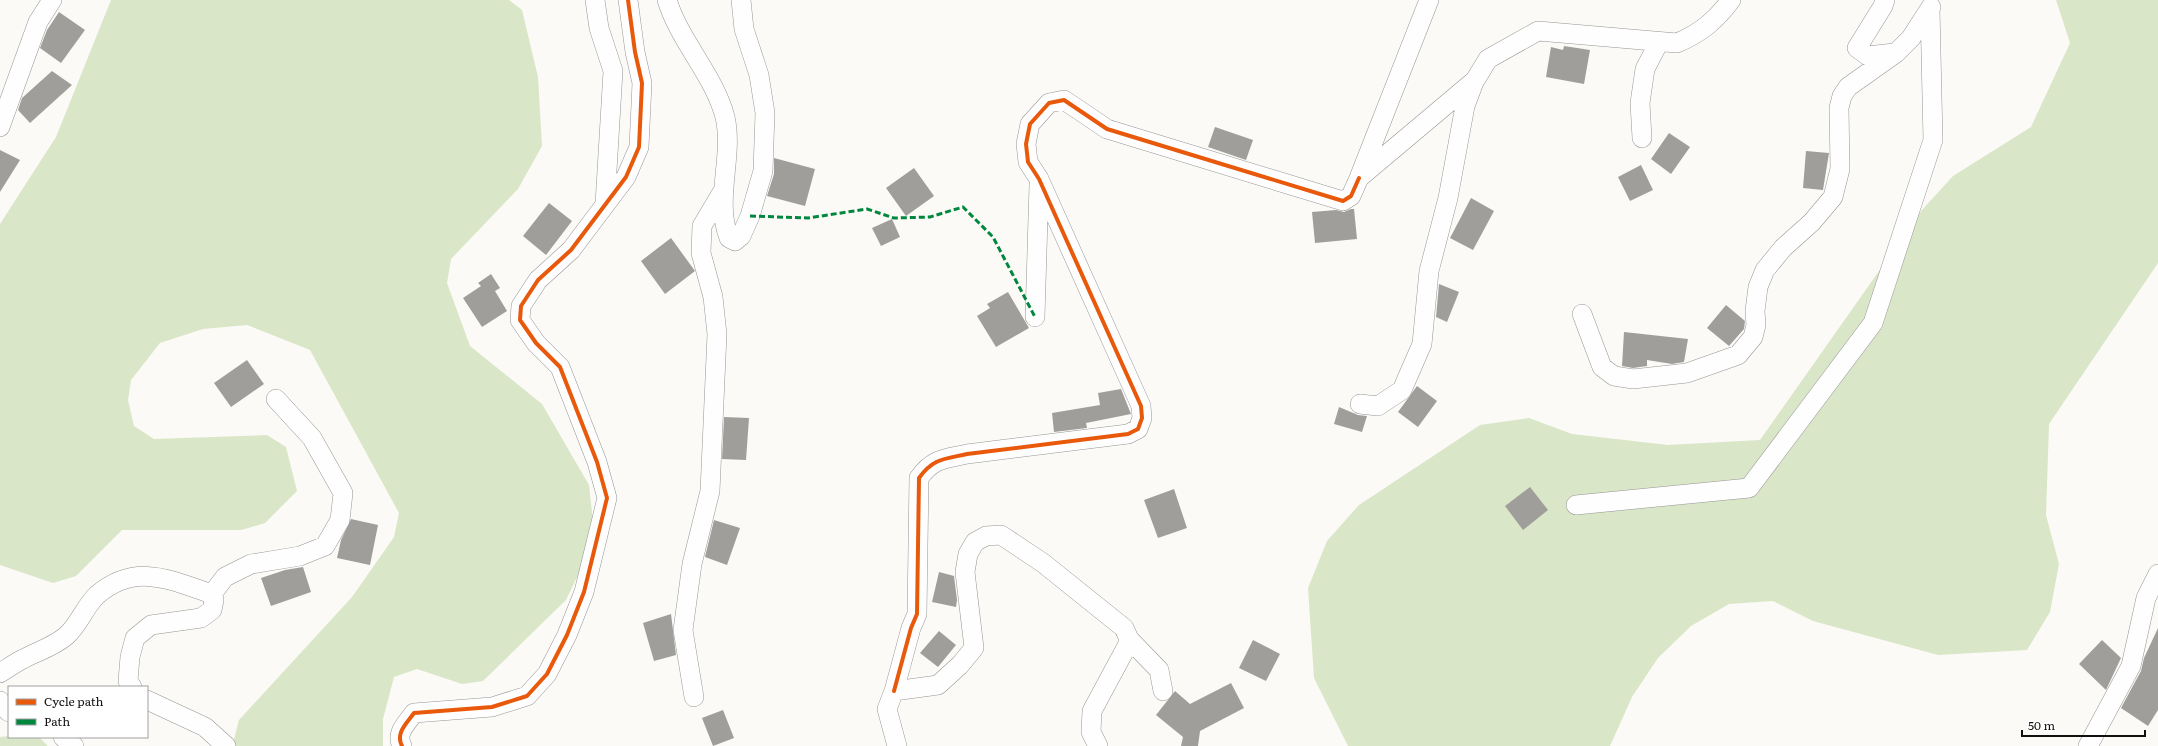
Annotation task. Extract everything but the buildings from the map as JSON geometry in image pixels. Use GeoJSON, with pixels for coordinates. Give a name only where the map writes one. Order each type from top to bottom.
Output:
{"type":"FeatureCollection","features":[{"type":"Feature","properties":{"kind":"street"},"geometry":{"type":"LineString","coordinates":[[0,127],[38,22],[52,0]]}},
{"type":"Feature","properties":{"kind":"street"},"geometry":{"type":"LineString","coordinates":[[595,0],[599,28],[613,71],[605,204]]}},
{"type":"Feature","properties":{"kind":"street"},"geometry":{"type":"LineString","coordinates":[[402,746],[399,741],[400,731],[414,713],[492,707],[527,696],[547,674],[567,635],[584,592],[607,498],[597,462],[560,367],[536,343],[520,320],[521,306],[538,280],[571,250],[626,177],[639,147],[642,83],[628,0]]}},
{"type":"Feature","properties":{"kind":"street"},"geometry":{"type":"LineString","coordinates":[[667,0],[673,18],[719,98],[725,119],[726,134],[724,189],[726,228],[730,238],[735,241],[741,236],[750,216],[763,171],[765,113],[759,75],[744,28],[741,0]]}},
{"type":"Feature","properties":{"kind":"street"},"geometry":{"type":"LineString","coordinates":[[897,746],[887,709],[894,691],[911,628],[917,614],[919,478],[928,466],[941,460],[967,454],[1128,434],[1138,429],[1142,418],[1141,406],[1039,179],[1028,162],[1026,144],[1030,124],[1049,103],[1064,100],[1107,129],[1342,200],[1351,196],[1359,178],[1430,0]]}},
{"type":"Feature","properties":{"kind":"street"},"geometry":{"type":"LineString","coordinates":[[1360,404],[1378,406],[1402,390],[1422,344],[1429,271],[1448,198],[1465,106],[1474,82],[1488,59],[1538,31],[1677,43],[1696,35],[1718,18],[1731,0]]}},
{"type":"Feature","properties":{"kind":"street"},"geometry":{"type":"LineString","coordinates":[[1885,0],[1858,48],[1868,56],[1896,53]]}},
{"type":"Feature","properties":{"kind":"street"},"geometry":{"type":"LineString","coordinates":[[1582,314],[1602,367],[1614,376],[1633,379],[1687,373],[1738,355],[1753,337],[1756,325],[1754,311],[1758,287],[1765,270],[1783,248],[1812,222],[1833,197],[1840,169],[1839,108],[1842,96],[1848,87],[1896,53],[1911,38],[1932,5]]}},
{"type":"Feature","properties":{"kind":"street"},"geometry":{"type":"LineString","coordinates":[[1576,505],[1749,488],[1873,323],[1933,140],[1932,5]]}},
{"type":"Feature","properties":{"kind":"street"},"geometry":{"type":"LineString","coordinates":[[1642,138],[1640,103],[1645,69],[1659,42]]}},
{"type":"Feature","properties":{"kind":"street"},"geometry":{"type":"LineString","coordinates":[[1359,178],[1474,82]]}},
{"type":"Feature","properties":{"kind":"street"},"geometry":{"type":"LineString","coordinates":[[1035,317],[1039,179]]}},
{"type":"Feature","properties":{"kind":"street"},"geometry":{"type":"LineString","coordinates":[[694,697],[683,630],[692,564],[710,491],[716,334],[713,297],[701,252],[702,226],[724,189]]}},
{"type":"Feature","properties":{"kind":"street"},"geometry":{"type":"LineString","coordinates":[[212,594],[225,577],[250,564],[300,556],[325,546],[340,520],[344,493],[312,438],[276,399]]}},
{"type":"Feature","properties":{"kind":"street"},"geometry":{"type":"LineString","coordinates":[[894,691],[938,685],[960,665],[974,648],[965,572],[968,554],[975,542],[986,536],[1001,535],[1044,563],[1124,628],[1129,638],[1159,670],[1163,691]]}},
{"type":"Feature","properties":{"kind":"street"},"geometry":{"type":"LineString","coordinates":[[2088,746],[2131,666],[2146,598],[2158,574]]}},
{"type":"Feature","properties":{"kind":"street"},"geometry":{"type":"LineString","coordinates":[[0,673],[23,659],[45,650],[66,636],[97,595],[115,584],[136,576],[162,577],[212,594]]}},
{"type":"Feature","properties":{"kind":"street"},"geometry":{"type":"LineString","coordinates":[[131,686],[128,681],[130,657],[135,638],[151,624],[201,618],[212,610],[214,600],[212,594]]}},
{"type":"Feature","properties":{"kind":"street"},"geometry":{"type":"LineString","coordinates":[[1098,746],[1091,732],[1092,711],[1127,646],[1129,638]]}},
{"type":"Feature","properties":{"kind":"street"},"geometry":{"type":"LineString","coordinates":[[148,700],[205,727],[226,746]]}},
{"type":"Feature","properties":{"kind":"street"},"geometry":{"type":"LineString","coordinates":[[0,701],[1,705],[8,711]]}},
{"type":"Feature","properties":{"kind":"street"},"geometry":{"type":"LineString","coordinates":[[64,738],[74,746]]}},
{"type":"Feature","properties":{"kind":"green space"},"geometry":{"type":"Polygon","coordinates":[[[111,0],[509,0],[522,10],[538,77],[542,146],[518,189],[451,259],[447,283],[470,346],[542,404],[589,485],[595,540],[566,600],[483,681],[462,684],[417,669],[394,677],[383,719],[383,746],[235,746],[233,743],[239,720],[352,597],[394,537],[399,513],[310,350],[247,325],[203,329],[160,343],[131,380],[128,400],[134,426],[154,439],[267,435],[286,447],[297,491],[265,523],[241,530],[122,530],[76,576],[53,583],[0,565],[0,224],[56,137],[111,0]]]}},
{"type":"Feature","properties":{"kind":"green space"},"geometry":{"type":"Polygon","coordinates":[[[2056,0],[2158,0],[2158,263],[2049,424],[2046,515],[2059,564],[2050,612],[2027,650],[1938,655],[1813,621],[1773,601],[1729,604],[1691,626],[1658,658],[1632,697],[1610,746],[1348,746],[1314,678],[1308,588],[1327,541],[1359,505],[1480,425],[1529,418],[1572,434],[1668,445],[1760,440],[1922,210],[1953,176],[2031,127],[2070,43],[2056,0]]]}},
{"type":"Feature","properties":{"kind":"green space"},"geometry":{"type":"Polygon","coordinates":[[[0,737],[40,738],[48,746],[0,746],[0,737]]]}},
{"type":"Feature","properties":{"kind":"marked path"},"geometry":{"type":"LineString","coordinates":[[750,216],[808,218],[867,209],[894,218],[930,217],[963,207],[993,237],[1035,317]]}},
{"type":"Feature","properties":{"kind":"cycle path"},"geometry":{"type":"LineString","coordinates":[[402,746],[400,741],[401,732],[405,724],[414,713],[492,707],[527,696],[547,674],[567,635],[584,592],[607,498],[597,462],[560,367],[536,343],[520,320],[521,306],[538,280],[571,250],[626,177],[639,147],[642,83],[635,52],[628,0]]}},
{"type":"Feature","properties":{"kind":"cycle path"},"geometry":{"type":"LineString","coordinates":[[894,691],[911,628],[917,614],[919,478],[924,471],[940,460],[967,454],[1128,434],[1138,429],[1142,418],[1141,406],[1039,179],[1028,162],[1026,144],[1030,124],[1049,103],[1064,100],[1107,129],[1343,201],[1351,196],[1359,178]]}}]}
